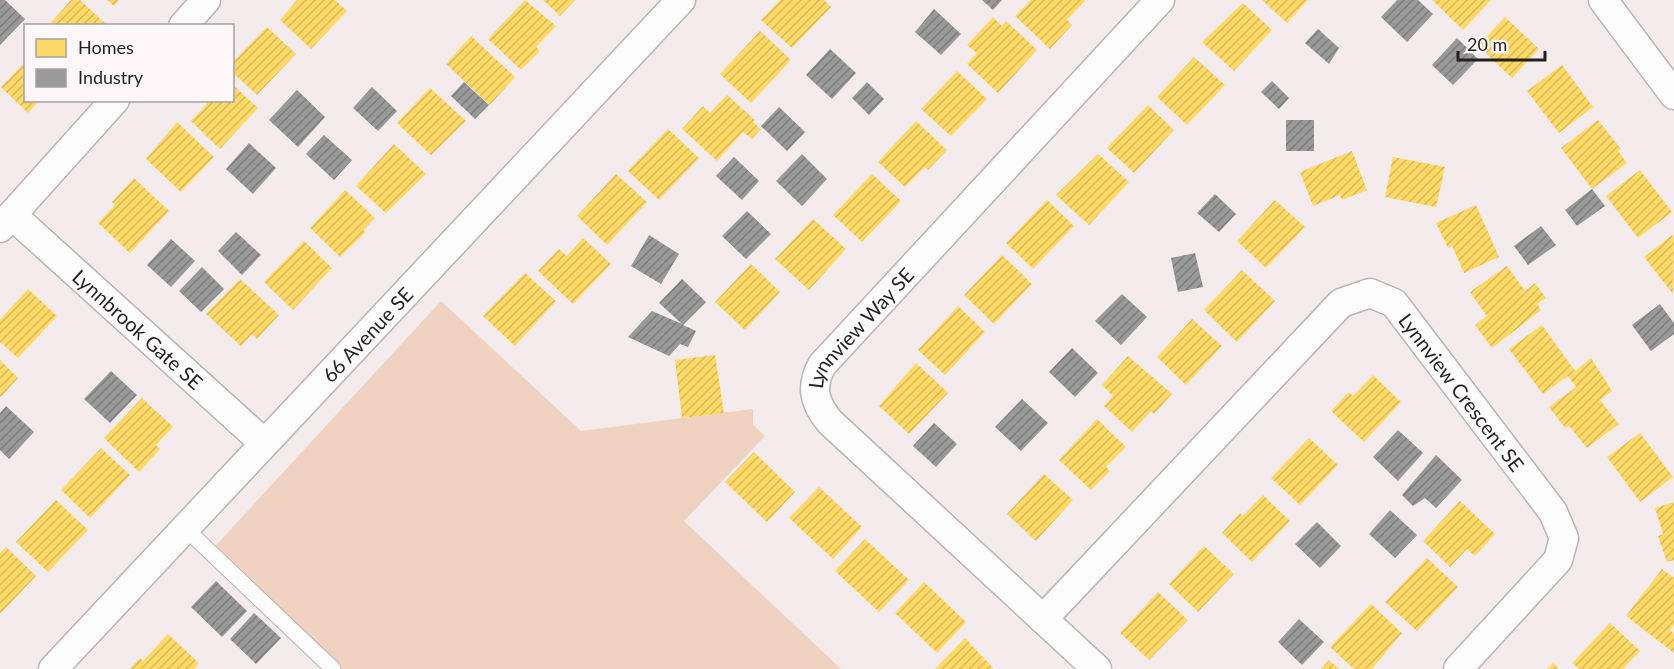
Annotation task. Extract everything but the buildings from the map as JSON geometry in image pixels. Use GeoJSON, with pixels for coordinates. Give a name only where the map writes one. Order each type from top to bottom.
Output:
{"type":"FeatureCollection","features":[{"type":"Feature","properties":{"kind":"street"},"geometry":{"type":"LineString","coordinates":[[185,24],[206,0]]}},
{"type":"Feature","properties":{"kind":"street","name":"66 Avenue SE"},"geometry":{"type":"LineString","coordinates":[[53,669],[681,0]]}},
{"type":"Feature","properties":{"kind":"street","name":"Lynnview Way SE"},"geometry":{"type":"LineString","coordinates":[[1097,669],[830,422],[819,408],[814,395],[814,380],[822,365],[1160,0]]}},
{"type":"Feature","properties":{"kind":"street"},"geometry":{"type":"LineString","coordinates":[[1603,0],[1674,95]]}},
{"type":"Feature","properties":{"kind":"street"},"geometry":{"type":"LineString","coordinates":[[6,222],[114,102]]}},
{"type":"Feature","properties":{"kind":"street","name":"Lynnbrook Gate SE"},"geometry":{"type":"LineString","coordinates":[[6,222],[264,443]]}},
{"type":"Feature","properties":{"kind":"street","name":"Lynnview Crescent SE"},"geometry":{"type":"LineString","coordinates":[[1043,619],[1341,303],[1370,292],[1394,303],[1553,512],[1564,538],[1558,560],[1458,669]]}},
{"type":"Feature","properties":{"kind":"lane"},"geometry":{"type":"LineString","coordinates":[[185,528],[333,669]]}},
{"type":"Feature","properties":{"kind":"shaded area"},"geometry":{"type":"Polygon","coordinates":[[[441,301],[581,431],[753,409],[753,425],[765,436],[684,521],[841,669],[333,669],[209,553],[441,301]]]}}]}
